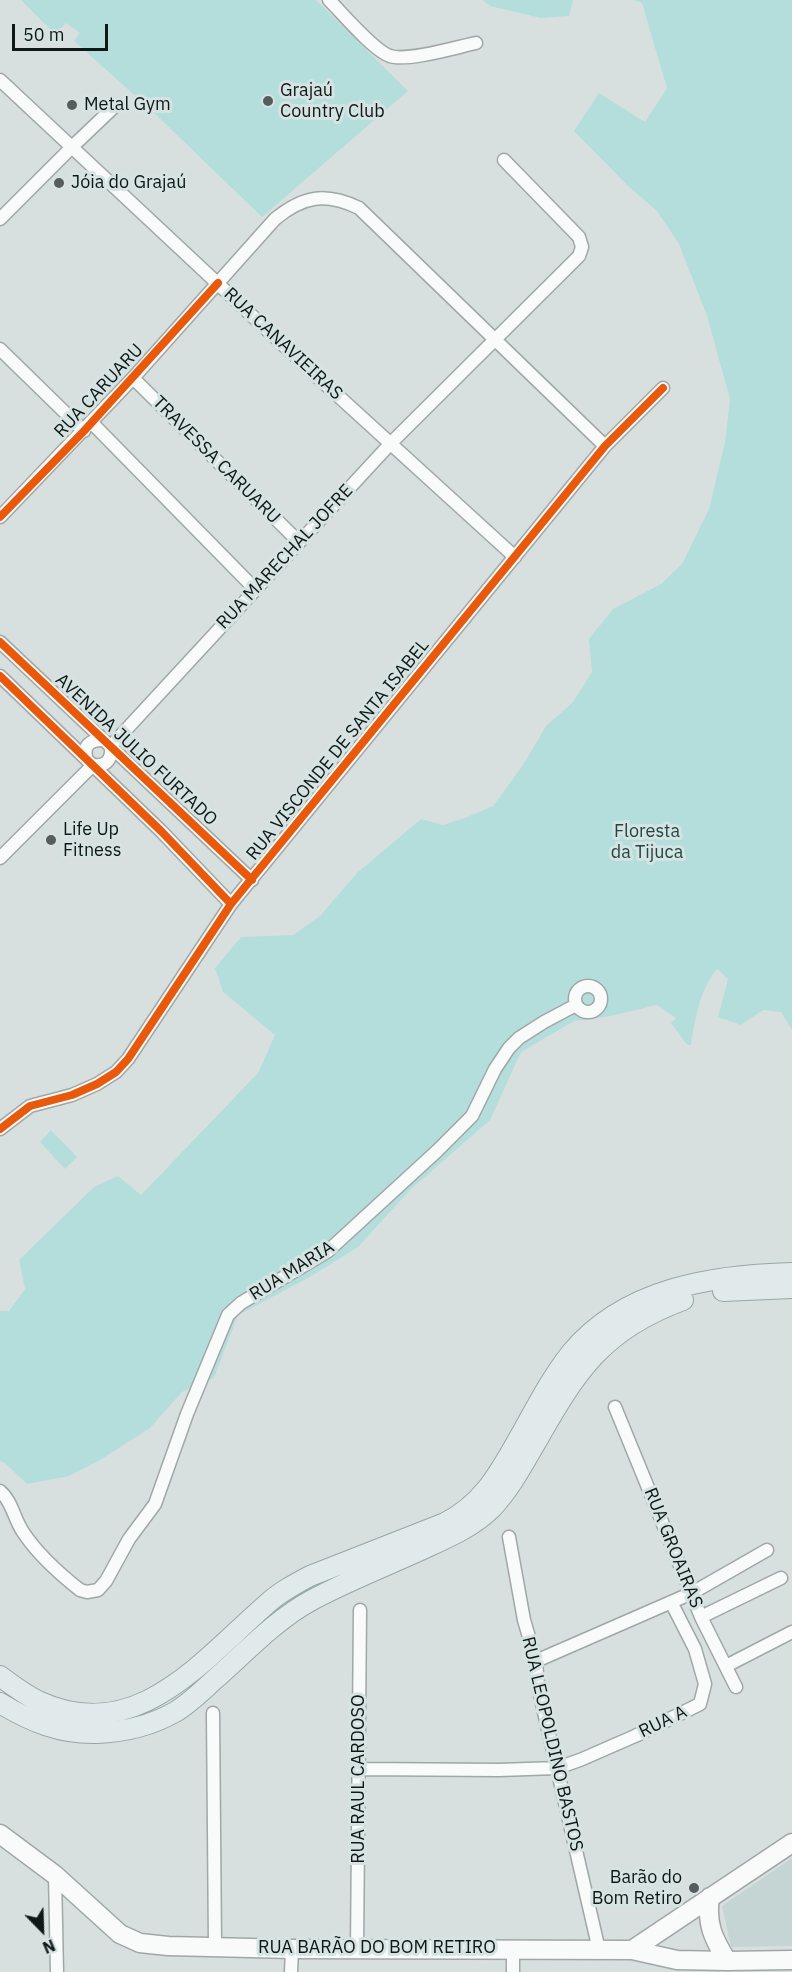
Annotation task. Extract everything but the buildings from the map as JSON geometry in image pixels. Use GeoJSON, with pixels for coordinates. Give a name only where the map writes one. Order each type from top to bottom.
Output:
{"type":"FeatureCollection","features":[{"type":"Feature","properties":{"kind":"main road"},"geometry":{"type":"LineString","coordinates":[[0,1676],[38,1701],[81,1713],[122,1710],[160,1695],[200,1665],[270,1601],[292,1586],[310,1576],[445,1523],[468,1509],[488,1489],[499,1473],[552,1380],[573,1352],[604,1322],[617,1313],[679,1287],[704,1281],[744,1275],[792,1273]]}},
{"type":"Feature","properties":{"kind":"main road"},"geometry":{"type":"LineString","coordinates":[[0,1702],[40,1725],[84,1733],[112,1732],[139,1726],[177,1711],[297,1608],[449,1537],[477,1521],[502,1497],[513,1481],[579,1372],[606,1343],[627,1327],[652,1312],[707,1292],[792,1288]]}},
{"type":"Feature","properties":{"kind":"main road","name":"RUA BARÃO DO BOM RETIRO"},"geometry":{"type":"LineString","coordinates":[[0,1834],[55,1875],[120,1934],[129,1940],[160,1946],[291,1949],[632,1950],[677,1959],[792,1960]]}},
{"type":"Feature","properties":{"kind":"main road"},"geometry":{"type":"LineString","coordinates":[[632,1950],[792,1843]]}},
{"type":"Feature","properties":{"kind":"main road"},"geometry":{"type":"LineString","coordinates":[[710,1897],[709,1925],[727,1961]]}},
{"type":"Feature","properties":{"kind":"street"},"geometry":{"type":"LineString","coordinates":[[329,0],[378,49],[389,56],[402,58],[476,43]]}},
{"type":"Feature","properties":{"kind":"street","name":"RUA CANAVIEIRAS"},"geometry":{"type":"LineString","coordinates":[[0,80],[324,383],[515,556]]}},
{"type":"Feature","properties":{"kind":"street"},"geometry":{"type":"LineString","coordinates":[[0,219],[116,105]]}},
{"type":"Feature","properties":{"kind":"street","name":"RUA MARECHAL JOFRE"},"geometry":{"type":"LineString","coordinates":[[107,743],[391,443],[579,256],[582,248],[579,237],[504,160]]}},
{"type":"Feature","properties":{"kind":"street","name":"RUA CARUARU"},"geometry":{"type":"LineString","coordinates":[[0,517],[88,427],[275,219],[290,207],[320,198],[333,199],[359,208],[605,446]]}},
{"type":"Feature","properties":{"kind":"street"},"geometry":{"type":"LineString","coordinates":[[0,349],[88,427],[255,589]]}},
{"type":"Feature","properties":{"kind":"street","name":"TRAVESSA CARUARU"},"geometry":{"type":"LineString","coordinates":[[133,378],[299,542]]}},
{"type":"Feature","properties":{"kind":"street","name":"RUA VISCONDE DE SANTA ISABEL"},"geometry":{"type":"LineString","coordinates":[[0,1129],[30,1107],[72,1095],[97,1084],[116,1072],[128,1059],[231,904],[605,446],[663,388]]}},
{"type":"Feature","properties":{"kind":"street","name":"AVENIDA JULIO FURTADO"},"geometry":{"type":"LineString","coordinates":[[0,642],[252,880]]}},
{"type":"Feature","properties":{"kind":"street"},"geometry":{"type":"LineString","coordinates":[[0,676],[161,831],[231,904]]}},
{"type":"Feature","properties":{"kind":"street","name":"RUA MARECHAL JOFRE"},"geometry":{"type":"LineString","coordinates":[[90,762],[85,753],[86,746],[96,739],[107,743]]}},
{"type":"Feature","properties":{"kind":"street","name":"RUA MARECHAL JOFRE"},"geometry":{"type":"LineString","coordinates":[[90,762],[104,764],[109,760],[111,754],[107,743]]}},
{"type":"Feature","properties":{"kind":"street","name":"RUA MARECHAL JOFRE"},"geometry":{"type":"LineString","coordinates":[[0,858],[90,762]]}},
{"type":"Feature","properties":{"kind":"street","name":"RUA MARIA"},"geometry":{"type":"LineString","coordinates":[[0,1491],[6,1496],[22,1531],[34,1547],[80,1590],[87,1592],[98,1590],[106,1581],[129,1539],[155,1504],[187,1414],[228,1315],[241,1303],[328,1251],[472,1116],[495,1069],[519,1038],[576,1005]]}},
{"type":"Feature","properties":{"kind":"street","name":"RUA GROAIRAS"},"geometry":{"type":"LineString","coordinates":[[615,1407],[701,1617],[736,1687]]}},
{"type":"Feature","properties":{"kind":"street","name":"RUA LEOPOLDINO BASTOS"},"geometry":{"type":"LineString","coordinates":[[508,1537],[524,1620],[536,1660],[538,1686],[599,1950]]}},
{"type":"Feature","properties":{"kind":"street"},"geometry":{"type":"LineString","coordinates":[[536,1660],[692,1593],[767,1550]]}},
{"type":"Feature","properties":{"kind":"street"},"geometry":{"type":"LineString","coordinates":[[701,1617],[781,1578]]}},
{"type":"Feature","properties":{"kind":"street","name":"RUA A"},"geometry":{"type":"LineString","coordinates":[[359,1769],[557,1768],[613,1746],[699,1704],[705,1684],[695,1649],[671,1602]]}},
{"type":"Feature","properties":{"kind":"street","name":"RUA RAUL CARDOSO"},"geometry":{"type":"LineString","coordinates":[[357,1948],[360,1610]]}},
{"type":"Feature","properties":{"kind":"street"},"geometry":{"type":"LineString","coordinates":[[726,1666],[792,1632]]}},
{"type":"Feature","properties":{"kind":"street"},"geometry":{"type":"LineString","coordinates":[[213,1713],[215,1947]]}},
{"type":"Feature","properties":{"kind":"street"},"geometry":{"type":"LineString","coordinates":[[55,1875],[57,1972]]}},
{"type":"Feature","properties":{"kind":"street"},"geometry":{"type":"LineString","coordinates":[[291,1949],[291,1972]]}},
{"type":"Feature","properties":{"kind":"street"},"geometry":{"type":"LineString","coordinates":[[513,1949],[513,1972]]}},
{"type":"Feature","properties":{"kind":"shaded area"},"geometry":{"type":"Polygon","coordinates":[[[792,1858],[792,1946],[731,1947],[722,1906],[792,1858]]]}},
{"type":"Feature","properties":{"kind":"green space","name":"Grajaú Country Club"},"geometry":{"type":"Polygon","coordinates":[[[21,0],[316,0],[408,91],[262,217],[151,110],[74,41],[80,33],[66,23],[55,34],[21,0]]]}},
{"type":"Feature","properties":{"kind":"green space"},"geometry":{"type":"Polygon","coordinates":[[[482,0],[573,0],[569,16],[541,18],[490,6],[482,0]]]}},
{"type":"Feature","properties":{"kind":"green space","name":"Floresta da Tijuca"},"geometry":{"type":"Polygon","coordinates":[[[634,0],[792,0],[792,1030],[781,1012],[763,1010],[741,1025],[718,1017],[728,979],[717,969],[702,995],[691,1045],[687,1045],[671,1023],[676,1018],[657,1005],[606,1017],[574,1021],[521,1052],[490,1120],[411,1189],[358,1247],[308,1278],[238,1315],[214,1378],[182,1392],[150,1428],[100,1460],[69,1476],[27,1484],[0,1461],[0,1311],[9,1311],[25,1289],[19,1260],[94,1187],[118,1176],[141,1195],[258,1073],[275,1035],[223,992],[215,968],[241,937],[293,935],[320,916],[357,873],[421,819],[443,825],[493,806],[523,765],[546,726],[573,702],[592,672],[589,639],[613,609],[661,584],[682,564],[709,509],[725,442],[730,399],[707,316],[679,244],[657,211],[628,186],[574,131],[599,93],[645,122],[667,88],[642,3],[634,0]]]}},
{"type":"Feature","properties":{"kind":"green space"},"geometry":{"type":"Polygon","coordinates":[[[51,1130],[77,1157],[65,1169],[40,1142],[51,1130]]]}},
{"type":"Feature","properties":{"kind":"cycle path"},"geometry":{"type":"LineString","coordinates":[[0,517],[84,431],[218,283]]}},
{"type":"Feature","properties":{"kind":"cycle path"},"geometry":{"type":"LineString","coordinates":[[0,1129],[30,1106],[72,1095],[97,1084],[116,1072],[128,1059],[231,904],[605,446],[663,388]]}},
{"type":"Feature","properties":{"kind":"cycle path"},"geometry":{"type":"LineString","coordinates":[[0,642],[252,880]]}},
{"type":"Feature","properties":{"kind":"cycle path"},"geometry":{"type":"LineString","coordinates":[[0,676],[161,831],[231,904]]}},
{"type":"Feature","properties":{"kind":"place","name":"Grajaú Country Club"},"geometry":{"type":"Point","coordinates":[268,101]}},
{"type":"Feature","properties":{"kind":"place","name":"Metal Gym"},"geometry":{"type":"Point","coordinates":[72,105]}},
{"type":"Feature","properties":{"kind":"place","name":"Jóia do Grajaú"},"geometry":{"type":"Point","coordinates":[59,183]}},
{"type":"Feature","properties":{"kind":"place","name":"Life Up Fitness"},"geometry":{"type":"Point","coordinates":[51,840]}},
{"type":"Feature","properties":{"kind":"place","name":"Barão do Bom Retiro"},"geometry":{"type":"Point","coordinates":[694,1888]}}]}
